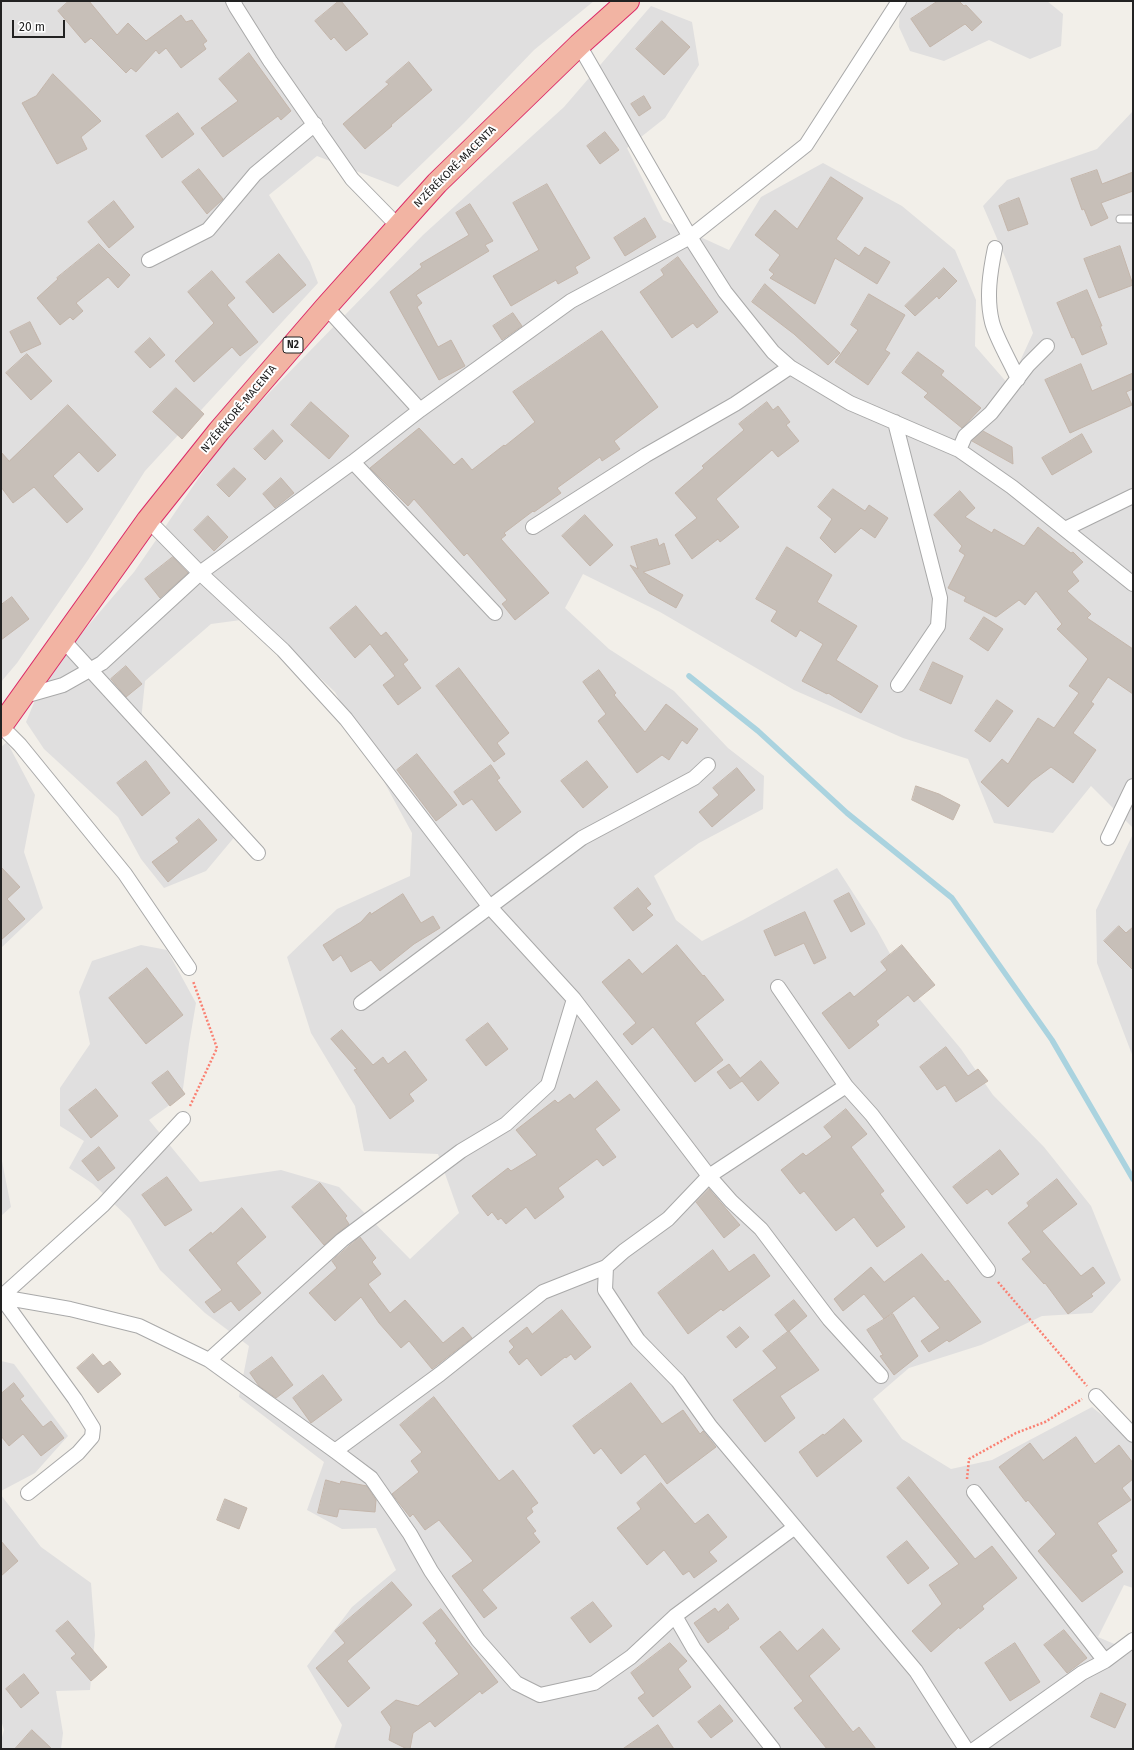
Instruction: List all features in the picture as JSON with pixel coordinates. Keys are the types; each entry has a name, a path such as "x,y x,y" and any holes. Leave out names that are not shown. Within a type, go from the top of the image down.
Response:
{"highway":[{"name":"N'ZÉRÉKORÉ-MACENTA","path":"1,726 148,520 219,431 326,307 442,178 579,45 628,1"}],"street":[{"path":"234,1 236,7 270,61 352,179 398,226"},
{"path":"22,697 62,686 102,663 200,573 353,462 420,410 571,301 690,237 806,145 899,1"},
{"path":"579,45 690,237 725,292 773,352 790,367 850,402 959,450 1012,487 1133,584"},
{"path":"149,260 208,230 255,174 315,124"},
{"path":"995,248 989,274 992,323 1018,379"},
{"path":"326,307 420,410"},
{"path":"959,450 965,436 991,413 1028,365 1047,346"},
{"path":"533,527 646,455 735,404 790,367"},
{"path":"895,422 940,598 938,626 898,684"},
{"path":"353,462 495,613"},
{"path":"1065,529 1133,496"},
{"path":"148,520 200,573 283,650 346,719 489,906 574,999 709,1176 731,1201 761,1229 829,1319 881,1376"},
{"path":"63,640 258,853"},
{"path":"1,726 20,745 125,874 189,968"},
{"path":"361,1002 582,838 694,778 708,765"},
{"path":"1108,838 1133,786"},
{"path":"778,987 846,1086 872,1115 988,1270"},
{"path":"209,1360 342,1240 461,1151 506,1124 548,1085 574,999"},
{"path":"335,1451 440,1374 543,1292 606,1267 668,1219 709,1176 846,1086"},
{"path":"1,1297 103,1205 183,1119"},
{"path":"606,1267 605,1290 638,1340 678,1381 710,1426 916,1671 966,1749"},
{"path":"1,1297 70,1309 139,1326 209,1360 335,1451 371,1478 410,1534 431,1571 478,1640 516,1683 540,1695 594,1683 631,1657 675,1616 795,1528"},
{"path":"1,1297 75,1399 93,1428 92,1437 78,1453 28,1493"},
{"path":"1096,1396 1133,1435"},
{"path":"974,1492 1105,1661"},
{"path":"675,1616 694,1649 773,1749"},
{"path":"976,1749 1082,1673 1105,1661 1133,1640"}],"lane":[{"path":"1120,219 1133,219"}],"path":[{"path":"183,1119 217,1048 189,968"},
{"path":"974,1492 967,1482 969,1459 1016,1433 1045,1422 1082,1399 1096,1396 988,1270"}],"shaded area":[{"path":"1,1 594,1 534,50 464,123 398,187 317,156 269,195 310,262 318,283 145,471 88,560 17,663 1,682"},
{"path":"900,1 1047,1 1063,14 1061,46 1030,59 989,40 944,61 910,51 899,27"},
{"path":"651,6 692,22 699,65 665,118 627,148 663,220 729,250 761,197 823,163 902,206 955,250 976,300 975,346 1009,385 1033,333 1011,271 983,206 1007,180 1097,149 1133,111 1133,828 1091,786 1053,833 994,823 968,759 903,738 794,690 660,612 583,574 565,608 609,649 674,691 728,748 764,776 763,809 699,843 654,876 676,920 702,941 837,868 877,930 906,983 961,1049 993,1095 1044,1147 1091,1206 1121,1280 1092,1313 1042,1316 981,1345 909,1368 873,1399 902,1439 951,1469 992,1460 1092,1407 1133,1440 1133,1588 1124,1585 1098,1637 1133,1652 1133,1749 334,1749 342,1725 307,1666 352,1607 396,1570 376,1528 342,1529 307,1510 324,1462 239,1397 249,1346 205,1313 160,1270 130,1219 93,1184 69,1168 84,1141 60,1126 60,1088 90,1044 79,992 92,961 141,945 167,950 196,1003 182,1096 149,1120 200,1182 281,1170 339,1187 410,1259 459,1213 438,1154 364,1151 355,1106 311,1033 287,957 337,909 410,876 412,833 335,692 256,618 211,624 145,681 140,731 242,828 206,871 164,888 141,859 118,817 44,749 26,722 45,676 134,572 229,434 423,235 564,107"},
{"path":"7,742 35,795 24,852 43,908 1,948 1,747"},
{"path":"1133,834 1133,1057 1097,963 1096,910"},
{"path":"1,1156 11,1207 1,1216"},
{"path":"1,1361 14,1364 68,1436 35,1473 1,1491"},
{"path":"1,1495 41,1547 91,1583 95,1635 90,1690 56,1691 63,1733 61,1749 1,1749 1,1741 4,1730 1,1720"}],"building":[{"path":"69,1 89,1 117,35 128,23 146,41 181,15 186,22 192,20 207,41 203,44 206,49 181,68 166,48 159,54 156,50 136,72 131,68 126,73 91,38 85,43 58,11"},
{"path":"339,1 341,1 368,34 346,51 334,37 331,40 315,21"},
{"path":"938,1 959,1 964,6 966,5 982,22 972,31 965,24 930,47 911,19"},
{"path":"662,21 690,47 664,75 636,49"},
{"path":"249,53 291,111 281,120 278,116 223,157 201,128 238,101 219,79"},
{"path":"409,62 432,90 365,149 343,124 389,84 386,82"},
{"path":"53,74 101,121 81,137 87,149 57,164 22,103 36,96"},
{"path":"644,96 651,108 639,116 631,104"},
{"path":"178,113 194,134 162,158 146,136"},
{"path":"605,132 619,150 600,164 587,146"},
{"path":"199,169 223,199 207,214 182,182"},
{"path":"1097,170 1102,184 1133,172 1133,191 1101,203 1108,218 1091,226 1084,209 1082,210 1071,179"},
{"path":"831,177 863,198 836,239 859,256 865,247 890,262 877,284 835,258 815,304 770,278 774,274 769,270 780,255 755,235 775,210 797,229"},
{"path":"547,184 590,258 575,267 578,273 558,284 556,280 511,306 493,276 539,250 513,203"},
{"path":"1019,198 1028,224 1008,231 999,206"},
{"path":"114,201 134,227 109,248 88,222"},
{"path":"470,204 493,241 485,245 489,251 416,295 422,303 417,307 438,347 451,340 465,366 439,380 390,292 422,267 420,264 469,235 456,213"},
{"path":"645,218 656,237 625,256 614,238"},
{"path":"99,244 130,275 118,288 108,277 76,303 83,311 73,320 70,317 60,325 37,298 58,279 57,278"},
{"path":"1120,246 1133,285 1099,298 1084,259"},
{"path":"279,254 306,285 273,313 246,282"},
{"path":"678,257 718,312 697,328 693,323 672,338 640,292 664,275 661,270"},
{"path":"944,268 957,281 939,299 937,296 915,316 905,306"},
{"path":"212,271 235,298 227,305 258,342 240,356 232,347 194,382 175,361 214,323 188,292"},
{"path":"765,284 840,353 828,365 794,334 752,302"},
{"path":"1087,290 1102,326 1100,326 1107,344 1082,355 1074,337 1072,338 1057,303"},
{"path":"869,294 905,315 885,350 890,353 868,385 835,362 858,330 851,325"},
{"path":"513,313 522,326 502,340 493,326"},
{"path":"30,322 41,344 21,353 10,332"},
{"path":"602,331 658,407 614,441 620,449 602,461 600,457 557,488 561,493 534,512 533,511 504,533 506,535 501,539 549,593 515,620 502,604 507,600 467,553 464,556 414,499 408,506 370,468 419,428 454,465 462,458 472,470 535,422 513,392"},
{"path":"150,338 165,355 150,368 135,352"},
{"path":"918,352 944,371 941,375 981,408 962,428 924,397 928,393 902,373"},
{"path":"27,354 52,381 31,400 6,373"},
{"path":"1081,364 1092,391 1133,373 1133,389 1126,392 1132,405 1070,433 1045,380"},
{"path":"176,388 204,414 182,439 153,412"},
{"path":"311,402 349,436 329,459 291,425"},
{"path":"767,402 773,410 778,406 790,422 786,425 799,441 778,457 772,450 716,499 739,527 720,542 718,539 692,559 675,535 697,518 675,493 704,468 702,466 744,430 739,424"},
{"path":"68,405 116,455 98,472 79,452 53,476 83,509 67,523 34,487 13,503 1,487 1,452 9,461"},
{"path":"273,430 283,441 265,460 254,449"},
{"path":"983,431 1012,447 1013,464 972,441"},
{"path":"1082,434 1092,452 1052,475 1042,458"},
{"path":"234,468 246,479 229,497 217,485"},
{"path":"281,478 294,493 275,508 263,494"},
{"path":"833,489 865,511 869,505 888,518 875,538 861,528 835,553 820,538 832,519 818,507"},
{"path":"960,491 975,508 965,517 992,533 994,529 1024,546 1038,527 1071,553 1073,552 1083,562 1072,572 1079,581 1067,591 1091,614 1087,618 1133,649 1133,694 1108,677 1091,702 1094,704 1073,733 1096,750 1073,783 1051,767 1032,781 1008,807 981,782 1002,759 1008,764 1038,718 1054,728 1079,693 1069,686 1088,659 1057,629 1062,624 1036,591 1025,605 1019,600 996,617 964,601 966,597 948,588 965,555 959,551 962,546 934,515"},
{"path":"585,515 613,545 590,566 562,536"},
{"path":"208,516 228,537 214,551 194,530"},
{"path":"657,539 659,546 664,543 670,564 643,572 683,595 676,608 649,593 630,565 638,569 631,547"},
{"path":"787,547 832,575 817,602 857,626 836,660 878,686 861,713 828,693 827,694 802,681 823,644 800,630 796,637 771,621 777,611 756,599"},
{"path":"173,557 188,573 160,598 145,579"},
{"path":"12,597 29,619 1,640 1,605"},
{"path":"356,606 381,636 386,632 408,660 403,664 421,688 398,705 383,685 395,676 370,644 355,658 330,628"},
{"path":"984,617 1003,629 988,651 970,639"},
{"path":"933,662 963,676 951,704 920,690"},
{"path":"126,666 142,684 126,697 111,679"},
{"path":"459,668 509,733 497,743 505,754 494,762 436,686"},
{"path":"599,670 616,693 614,695 645,732 666,704 698,729 687,744 682,740 669,760 662,755 637,773 598,721 606,714 583,682"},
{"path":"997,700 1013,711 990,742 975,731"},
{"path":"417,754 457,805 436,821 397,770"},
{"path":"146,761 170,793 142,816 117,783"},
{"path":"587,761 608,787 583,808 561,781"},
{"path":"491,765 500,778 497,780 521,812 496,831 472,799 463,805 454,792"},
{"path":"737,768 755,790 712,827 699,812 719,795 713,788"},
{"path":"916,786 939,794 960,805 953,820 912,800"},
{"path":"199,819 217,840 168,882 152,862 179,842 176,838"},
{"path":"1,867 20,887 7,899 25,919 1,940"},
{"path":"638,888 651,904 646,908 653,915 633,931 614,908"},
{"path":"849,893 865,924 851,932 834,901"},
{"path":"403,894 421,923 433,916 440,928 414,944 380,971 371,960 351,972 341,955 333,961 323,945 361,922 370,912 371,914"},
{"path":"805,912 826,958 814,964 804,943 775,956 764,931"},
{"path":"1119,926 1126,933 1133,927 1133,970 1104,941"},
{"path":"677,945 724,1000 695,1023 723,1060 695,1082 653,1027 632,1045 623,1034 636,1023 602,982 629,959 642,974"},
{"path":"902,945 935,985 914,1002 908,995 876,1021 879,1025 849,1049 822,1013 850,992 854,997 887,970 881,962"},
{"path":"147,968 183,1015 146,1044 109,998"},
{"path":"488,1023 508,1049 486,1066 466,1040"},
{"path":"342,1030 373,1065 383,1057 388,1064 405,1051 427,1080 409,1094 414,1101 390,1119 354,1070 357,1069 331,1039"},
{"path":"946,1047 968,1076 978,1069 988,1081 956,1102 945,1085 937,1090 920,1067"},
{"path":"761,1061 779,1083 758,1101 742,1081 730,1089 717,1072 729,1064 740,1078"},
{"path":"168,1071 185,1094 170,1106 152,1083"},
{"path":"597,1081 620,1110 595,1129 616,1157 603,1166 597,1159 558,1188 564,1197 535,1219 526,1207 506,1224 501,1218 498,1220 492,1212 488,1216 472,1196 508,1168 511,1171 537,1155 516,1130 555,1100 558,1103 570,1094 574,1099"},
{"path":"96,1089 118,1116 91,1138 69,1110"},
{"path":"846,1109 867,1134 851,1147 884,1191 880,1194 905,1227 877,1247 854,1217 836,1231 804,1191 800,1194 781,1170 803,1153 806,1156 832,1137 824,1127"},
{"path":"99,1147 115,1168 98,1181 82,1161"},
{"path":"1000,1150 1019,1174 992,1195 987,1189 967,1204 953,1187"},
{"path":"167,1177 192,1210 165,1226 142,1195"},
{"path":"1057,1179 1077,1204 1042,1231 1081,1276 1093,1267 1105,1283 1091,1294 1093,1296 1068,1314 1045,1283 1044,1284 1022,1259 1031,1252 1008,1223 1029,1206 1027,1203"},
{"path":"320,1183 347,1216 345,1218 349,1224 324,1245 292,1207"},
{"path":"709,1189 740,1225 724,1238 696,1202"},
{"path":"242,1208 266,1237 236,1263 261,1293 239,1311 231,1301 214,1313 205,1302 222,1290 189,1250 211,1232 212,1234"},
{"path":"360,1237 376,1258 372,1262 381,1274 368,1284 390,1313 405,1300 443,1343 463,1327 472,1338 432,1369 409,1341 401,1348 379,1323 361,1297 335,1321 309,1293 337,1268 332,1261"},
{"path":"713,1250 729,1272 754,1254 770,1276 723,1311 721,1309 688,1334 658,1293"},
{"path":"922,1254 945,1282 948,1280 981,1322 949,1342 947,1340 929,1352 921,1341 940,1328 914,1296 884,1319 864,1294 843,1311 834,1299 871,1267 884,1282"},
{"path":"794,1300 807,1316 788,1332 775,1315"},
{"path":"562,1310 591,1347 575,1360 571,1354 566,1358 565,1357 541,1376 527,1358 519,1365 509,1352 514,1347 509,1341 527,1327 532,1334"},
{"path":"893,1314 918,1356 894,1375 880,1356 883,1355 867,1330"},
{"path":"740,1327 749,1337 736,1348 727,1337"},
{"path":"789,1331 819,1370 780,1396 795,1418 765,1442 733,1400 777,1368 763,1351"},
{"path":"93,1354 103,1366 110,1361 121,1374 98,1393 77,1368"},
{"path":"272,1357 293,1385 276,1398 259,1386 250,1373"},
{"path":"323,1375 342,1400 311,1423 293,1398"},
{"path":"14,1383 24,1396 20,1399 43,1427 51,1421 64,1438 41,1456 23,1434 9,1446 1,1436 1,1394"},
{"path":"631,1383 662,1424 683,1410 700,1434 703,1431 716,1447 667,1484 645,1454 621,1474 601,1448 594,1454 573,1426"},
{"path":"434,1397 499,1481 513,1470 538,1503 531,1508 533,1512 526,1518 536,1531 533,1533 540,1542 482,1590 497,1608 484,1618 452,1576 473,1561 439,1520 425,1530 413,1514 410,1517 392,1494 419,1472 411,1461 422,1452 400,1425"},
{"path":"844,1419 862,1441 817,1477 799,1452"},
{"path":"1076,1437 1095,1464 1119,1445 1133,1463 1133,1479 1122,1488 1131,1500 1097,1523 1117,1551 1111,1555 1123,1572 1082,1602 1038,1551 1056,1534 1028,1500 1026,1502 999,1467 1030,1443 1043,1460"},
{"path":"909,1477 975,1559 992,1546 1017,1578 982,1606 984,1609 960,1629 959,1627 931,1652 912,1631 942,1604 929,1585 959,1564 897,1488"},
{"path":"326,1480 340,1484 341,1481 367,1486 376,1500 375,1512 339,1509 337,1517 318,1513"},
{"path":"661,1483 695,1524 708,1514 727,1537 709,1552 717,1561 694,1578 689,1571 683,1575 664,1550 647,1565 617,1528 641,1509 637,1503"},
{"path":"225,1499 247,1508 239,1529 217,1520"},
{"path":"1,1541 18,1561 1,1576"},
{"path":"907,1541 929,1568 908,1584 887,1557"},
{"path":"392,1582 412,1605 347,1661 370,1688 348,1707 316,1668 345,1643 335,1631"},
{"path":"593,1602 612,1626 590,1643 571,1618"},
{"path":"728,1604 739,1619 708,1643 694,1623 715,1608 718,1612"},
{"path":"441,1609 498,1682 482,1694 480,1691 435,1727 430,1721 413,1733 410,1749 407,1749 389,1740 391,1727 381,1712 396,1700 418,1706 459,1674 435,1643 437,1641 423,1623"},
{"path":"68,1621 107,1667 91,1681 71,1658 76,1654 56,1631"},
{"path":"823,1629 840,1649 809,1676 853,1732 859,1727 876,1749 827,1749 794,1708 803,1701 760,1647 780,1631 797,1651"},
{"path":"1064,1630 1087,1658 1067,1673 1044,1645"},
{"path":"670,1643 687,1661 678,1669 691,1687 653,1717 638,1698 645,1693 631,1673"},
{"path":"1015,1643 1040,1682 1010,1701 985,1663"},
{"path":"24,1674 39,1693 21,1708 6,1689"},
{"path":"1101,1693 1126,1704 1115,1728 1091,1717"},
{"path":"720,1705 733,1721 711,1738 698,1722"},
{"path":"658,1725 674,1749 623,1749"},
{"path":"32,1730 52,1749 15,1749"}],"waterway":[{"path":"689,676 758,731 847,813 952,898 1052,1040 1133,1179"}]}
